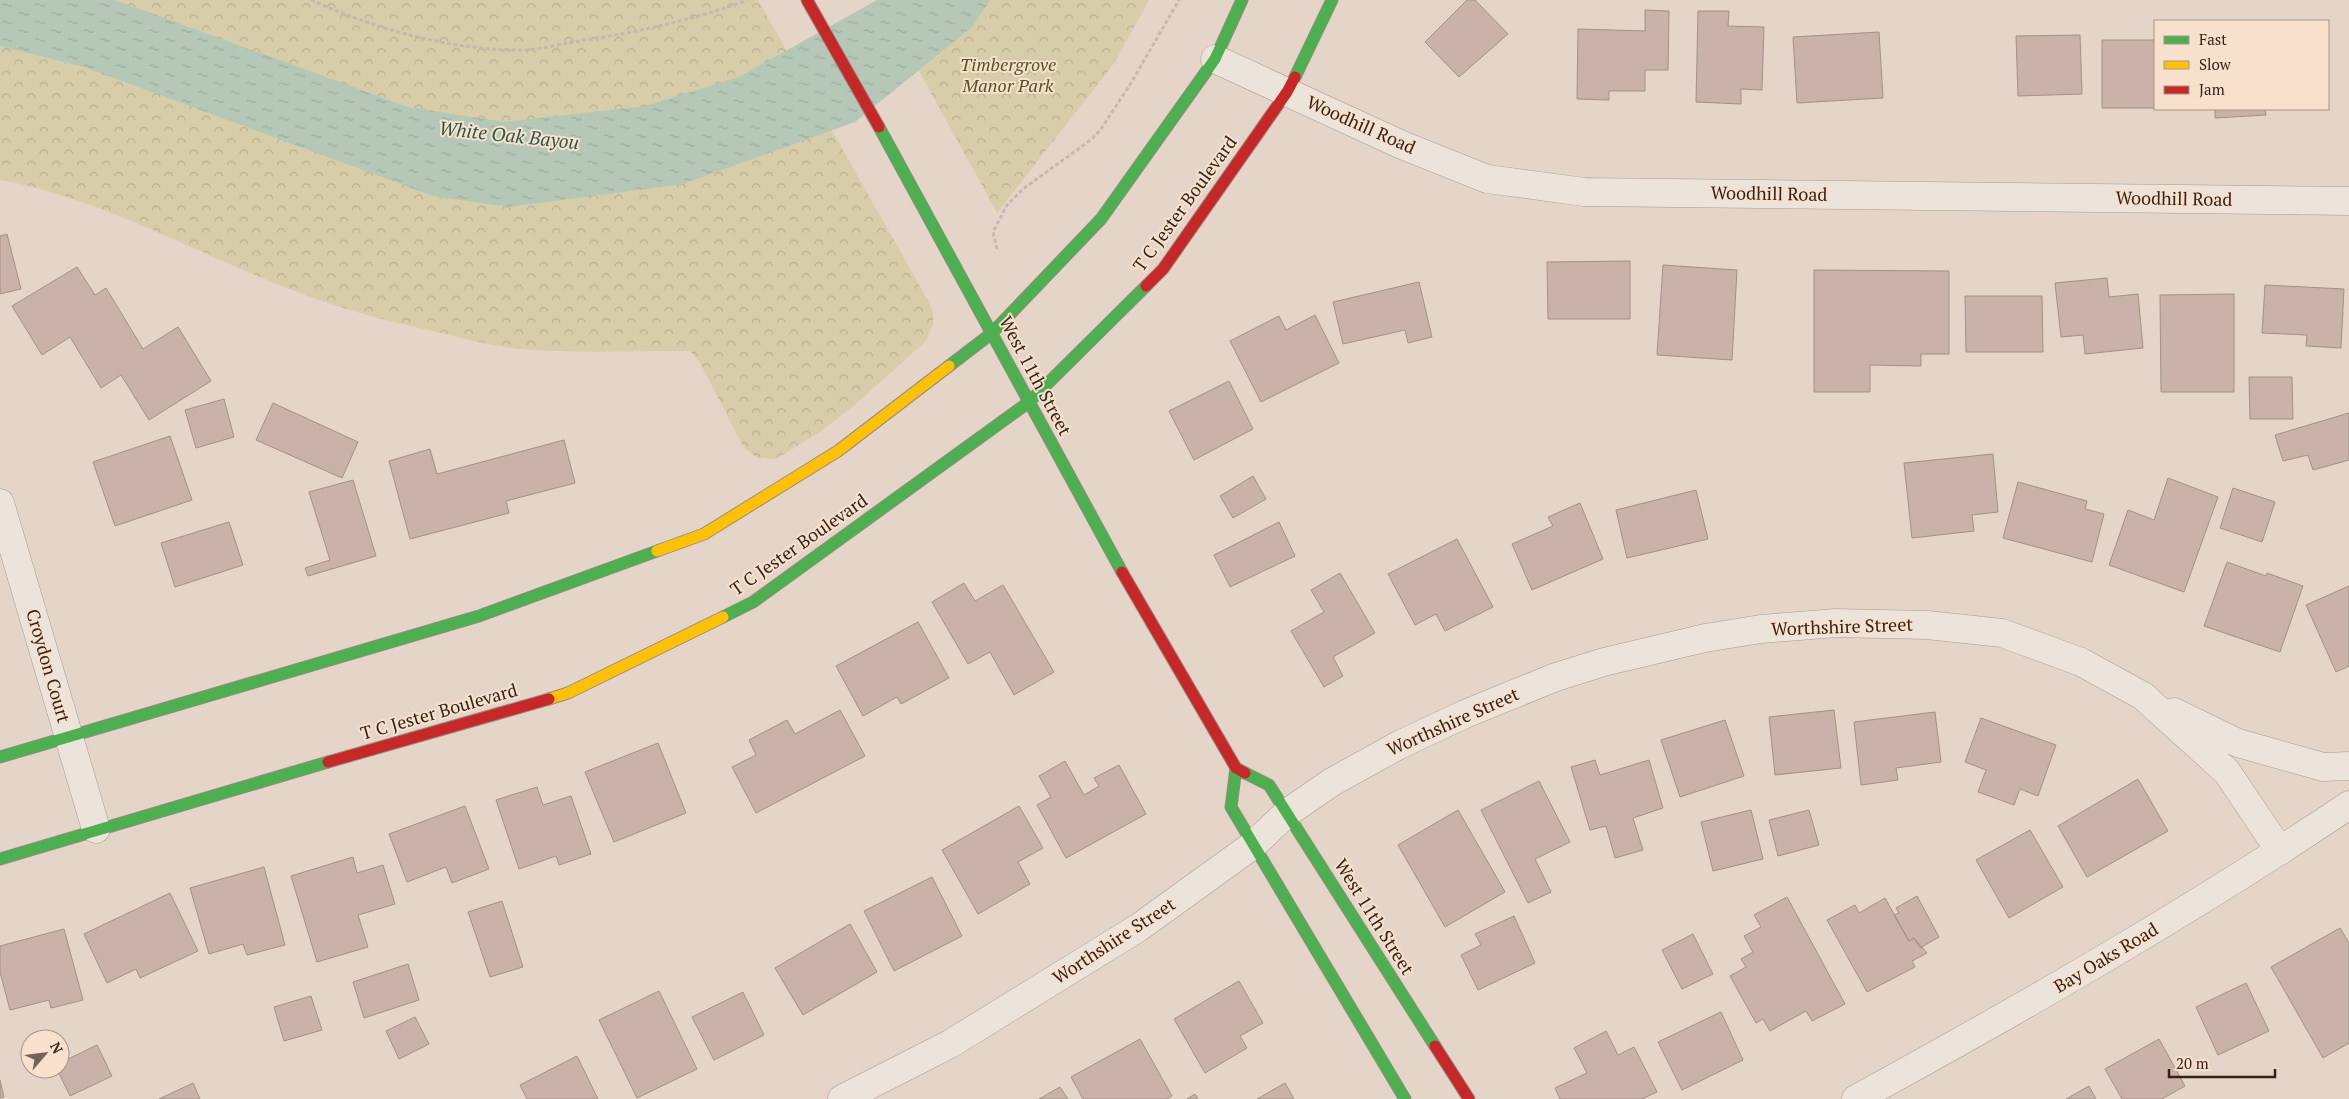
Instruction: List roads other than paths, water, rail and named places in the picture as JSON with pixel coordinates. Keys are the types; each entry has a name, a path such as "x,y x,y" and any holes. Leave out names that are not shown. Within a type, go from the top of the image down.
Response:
{"main road":[{"name":"West 11th Street","path":"807,0 918,194 1094,523 1236,768 1270,785 1469,1099"},
{"path":"0,757 479,616 704,534 838,451 992,332 1101,219 1215,59 1242,0"},
{"name":"T C Jester Boulevard","path":"0,859 96,829 568,693 753,602 1029,402 1163,269 1287,92 1332,0"},
{"path":"1236,768 1231,808 1405,1099"}],"street":[{"name":"Woodhill Road","path":"1215,59 1402,145 1487,178 1584,192 2349,201"},
{"name":"Croydon Court","path":"0,503 96,829"},
{"name":"Worthshire Street","path":"842,1099 950,1044 1138,928 1253,845 1287,813 1332,782 1398,745 1465,714 1556,677 1653,649 1761,629 1836,623 1927,624 2002,633 2081,662 2238,744 2323,766 2349,766"},
{"name":"Worthshire Street","path":"2143,696 2227,772 2280,852"},
{"name":"Bay Oaks Road","path":"1856,1099 2116,953 2280,852 2349,805"}],"water":[{"name":"White Oak Bayou","path":"0,0 115,0 408,107 504,122 645,106 739,77 877,0 990,0 972,27 855,122 683,184 509,207 433,196 84,67 0,46"}],"park label":[{"name":"Timbergrove Manor Park","path":"1008,75"}]}
